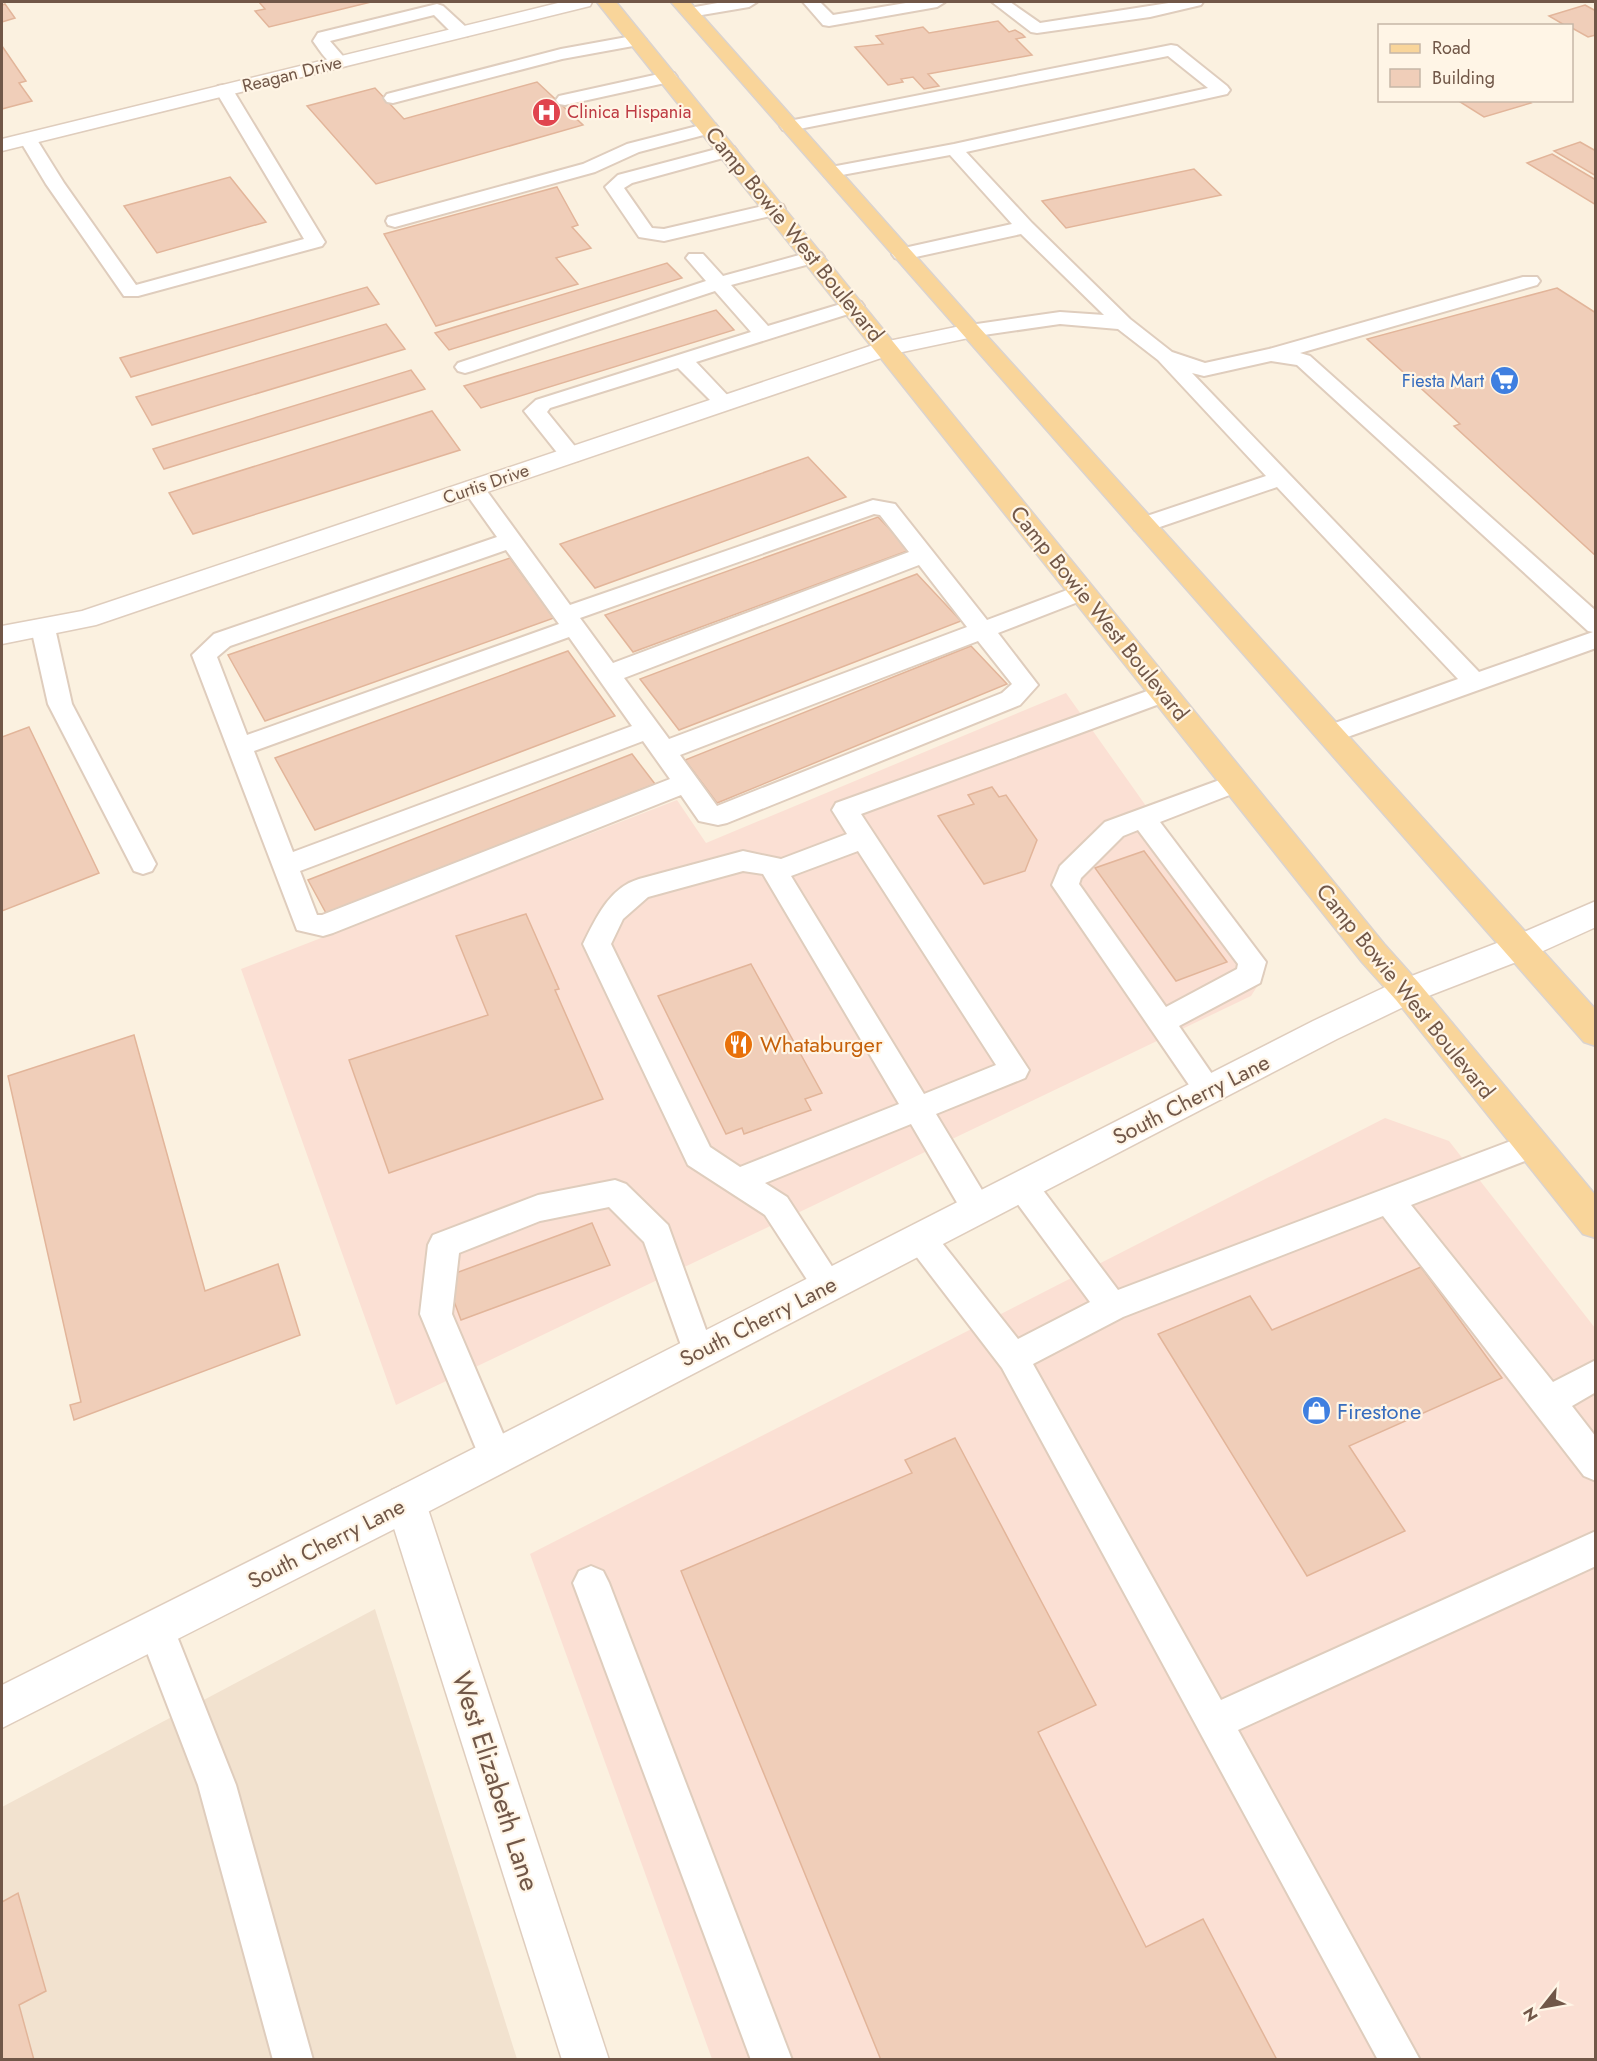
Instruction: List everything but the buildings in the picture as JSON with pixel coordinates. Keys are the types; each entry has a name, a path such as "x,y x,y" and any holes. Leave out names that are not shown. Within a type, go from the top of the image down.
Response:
{"main road":[{"name":"Camp Bowie West Boulevard","path":"606,2 814,256 1373,953 1407,991 1596,1223"},
{"path":"685,7 970,331 1596,1033"}],"street":[{"name":"Reagan Drive","path":"2,146 583,2"},
{"name":"Curtis Drive","path":"2,635 86,619 887,348 970,331"},
{"name":"South Cherry Lane","path":"2,1707 405,1503 1208,1090 1407,991 1521,947 1596,913"},
{"name":"West Elizabeth Lane","path":"405,1503 586,2060"}],"lane":[{"path":"339,62 321,41 324,37 459,2"},
{"path":"685,7 749,2"},
{"path":"811,2 829,21 928,2"},
{"path":"1000,2 1038,28 1117,17 1195,2"},
{"path":"1089,2 1135,28"},
{"path":"437,9 461,32"},
{"path":"831,172 954,149 1221,90 1153,39"},
{"path":"393,98 561,54 638,40"},
{"path":"789,126 1172,51"},
{"path":"565,100 668,77"},
{"path":"28,139 55,184 131,292 315,242 224,90"},
{"path":"395,221 589,168 633,148 709,128"},
{"path":"954,149 1025,227 1123,323 1165,356 1475,682"},
{"path":"728,151 624,179 614,188 646,233 664,235 776,209"},
{"path":"902,254 1025,227"},
{"path":"465,367 718,283 814,256"},
{"path":"696,258 764,334"},
{"path":"1165,356 1204,370 1270,355 1530,281"},
{"path":"571,455 535,411 543,404 854,306"},
{"path":"970,331 1060,318 1123,323"},
{"path":"1270,355 1303,360 1596,625"},
{"path":"682,360 724,403"},
{"path":"1143,525 1281,478"},
{"path":"239,747 570,621 873,507 887,509 1026,685 1011,699 718,816 708,814 609,674 570,621 473,488"},
{"path":"511,540 222,640 204,655 307,923 323,926 686,783"},
{"path":"609,674 924,555"},
{"path":"664,752 1083,592"},
{"path":"43,628 60,704 143,864"},
{"path":"1330,734 1596,639"},
{"path":"737,1181 1015,1070 844,810 1164,693"},
{"path":"285,866 648,729"},
{"path":"1208,1090 1065,885 1069,873 1114,829 1236,783"},
{"path":"1143,818 1252,962 1250,975 1160,1023"},
{"path":"774,871 863,839"},
{"path":"828,1285 776,1206 699,1156 597,944 613,912 639,889 743,861 771,865 977,1209"},
{"path":"1013,1358 1112,1308 1532,1145"},
{"path":"1022,1186 1112,1308"},
{"path":"495,1456 436,1314 444,1245 538,1208 615,1193 657,1234 698,1352"},
{"path":"1390,1201 1596,1466"},
{"path":"920,1238 1013,1358 1400,2060"},
{"path":"1548,1402 1596,1376"},
{"path":"1213,1722 1596,1548"},
{"path":"591,1583 772,2060"},
{"path":"156,1629 217,1785 293,2060"}],"shaded area":[{"path":"1066,693 1265,974 1251,996 396,1405 241,969 677,800 706,843"},
{"path":"1385,1118 1449,1141 1595,1328 1595,2059 712,2059 530,1554"},
{"path":"375,1609 517,2059 2,2060 2,1807"}],"place":[{"name":"Clinica Hispania","path":"546,112"},
{"name":"Fiesta Mart","path":"1505,381"},
{"name":"Whataburger","path":"739,1044"},
{"name":"Firestone","path":"1316,1411"}]}
